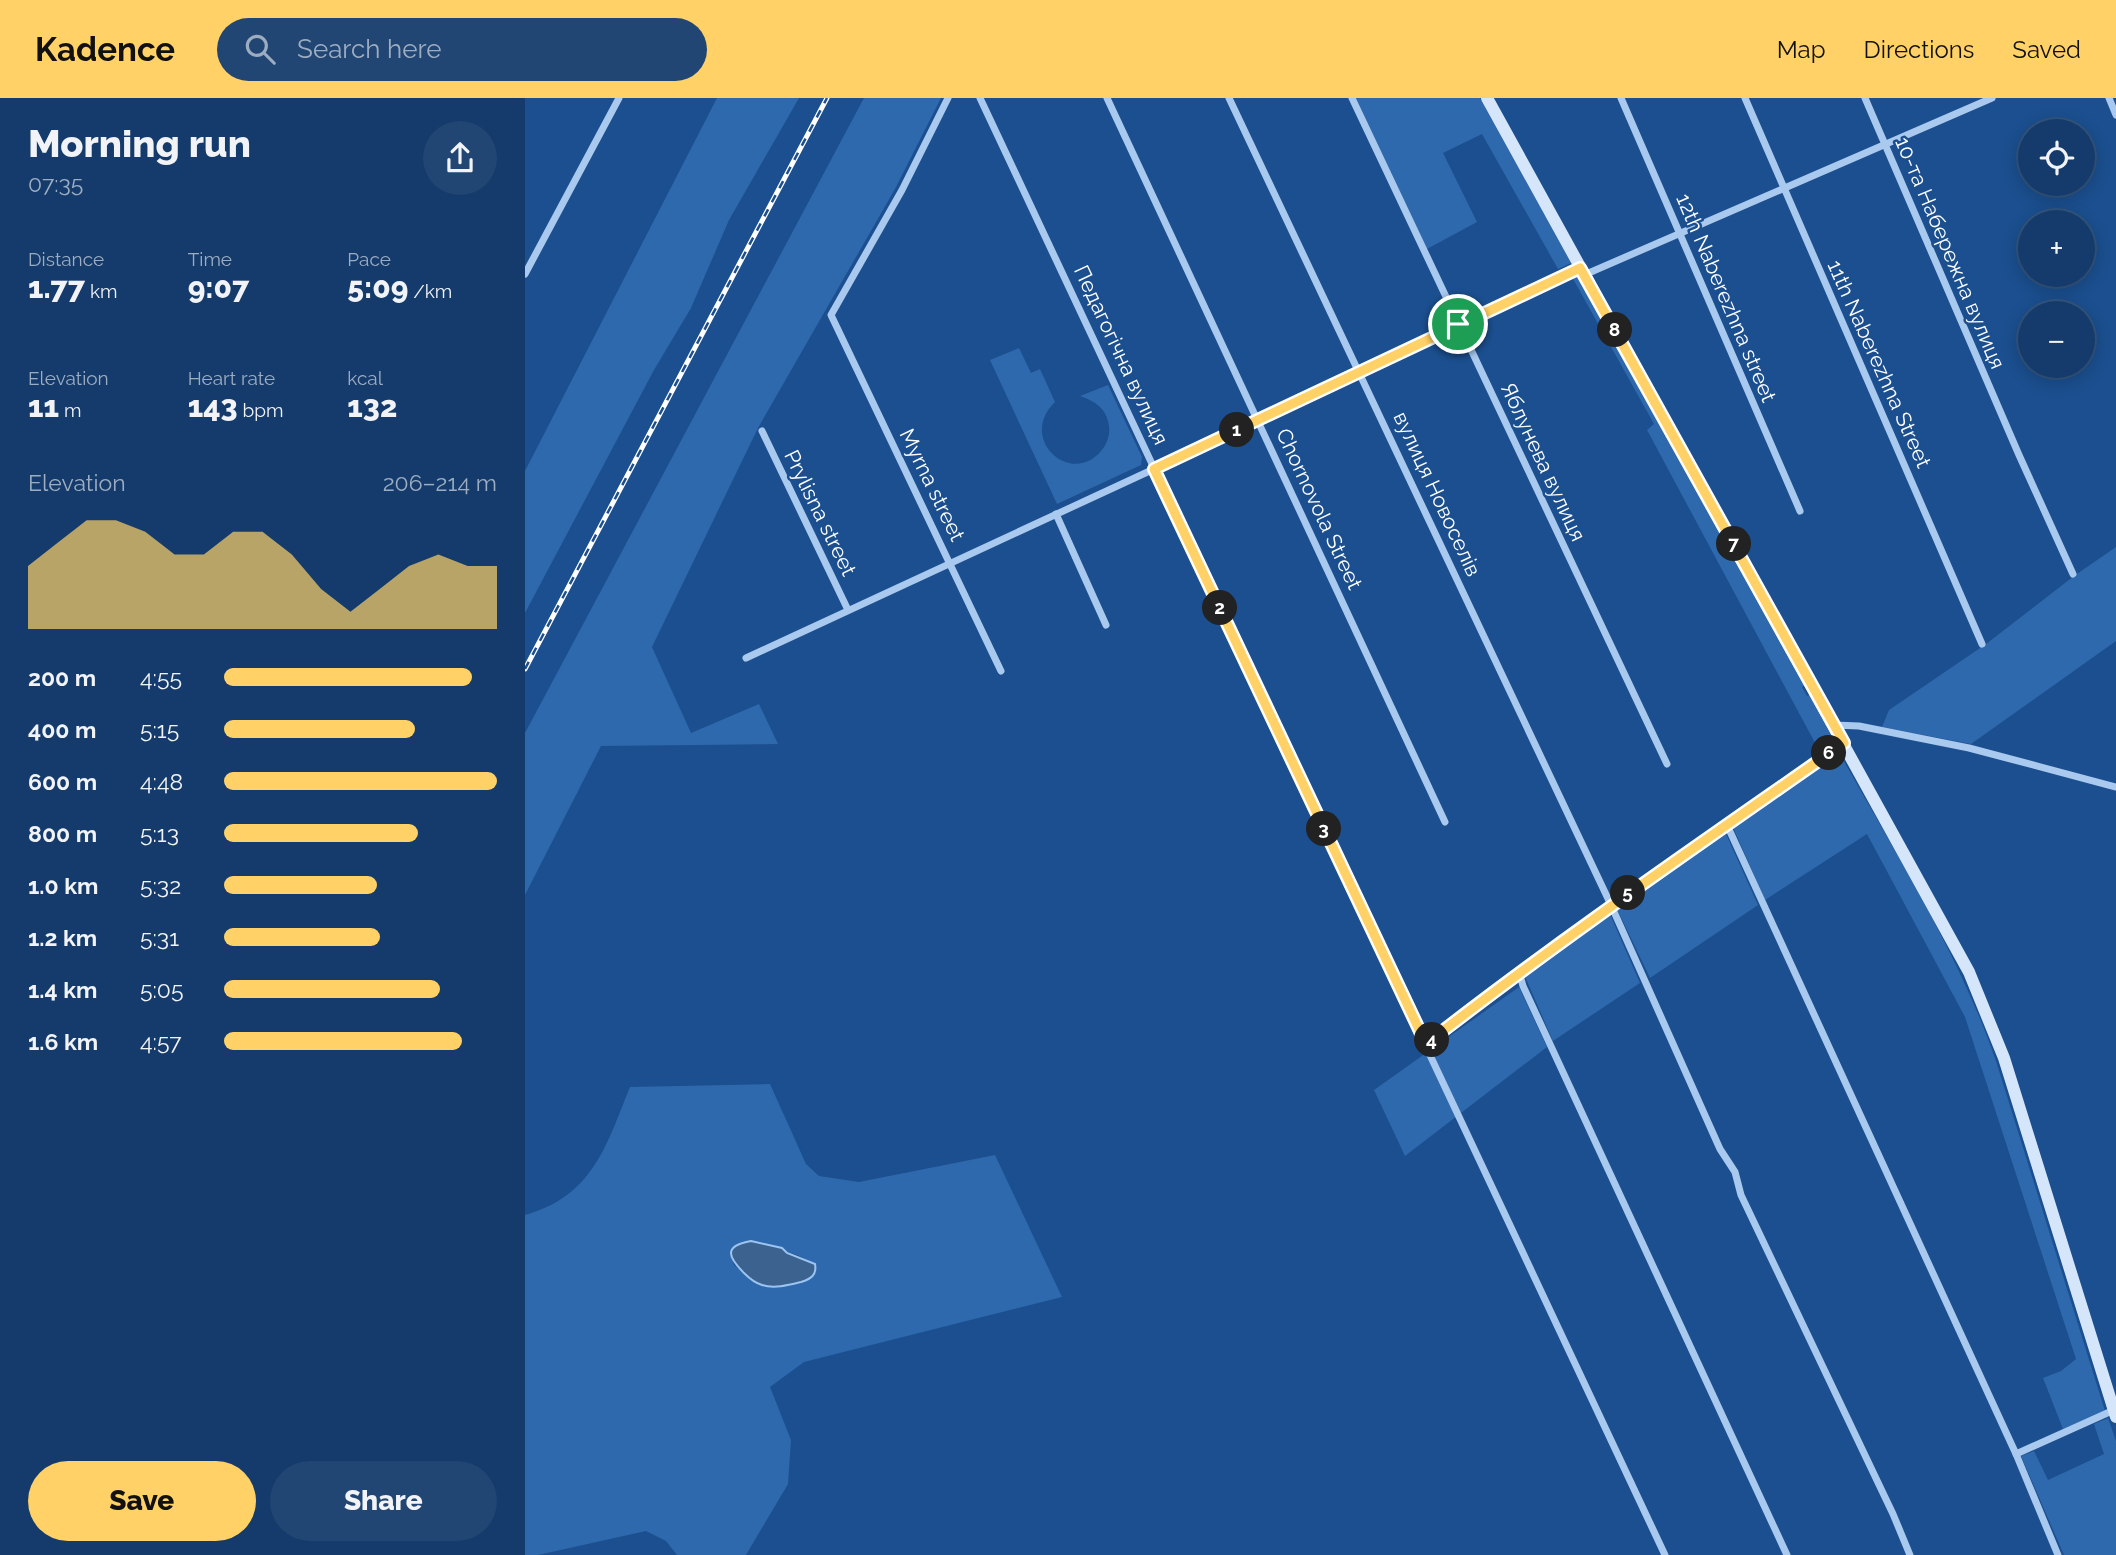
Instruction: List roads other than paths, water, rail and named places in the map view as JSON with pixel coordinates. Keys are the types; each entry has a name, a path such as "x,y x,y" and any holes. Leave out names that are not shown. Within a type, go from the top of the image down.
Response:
{"street":[{"path":"525,274 619,98"},
{"name":"Myrna street","path":"948,98 902,190 831,315 1001,671"},
{"name":"Педагогічна вулиця","path":"980,98 1665,1555"},
{"name":"Chornovola Street","path":"1107,98 1445,821"},
{"name":"вулиця Новоселів","path":"1229,98 1611,905 1720,1149 1735,1171 1741,1195 1910,1555"},
{"name":"Яблунева вулиця","path":"1352,98 1667,764"},
{"path":"1487,98 1844,743 1969,972 1986,1010 2004,1058 2115,1413 2016,1454"},
{"name":"12th Naberezhna street","path":"1621,98 1800,511"},
{"name":"11th Naberezhna Street","path":"1745,98 1982,644"},
{"name":"10-та Набережна вулиця","path":"1865,98 2073,574"},
{"path":"746,658 1154,469 1458,324 1784,189 1990,98"},
{"path":"2109,98 2116,115"},
{"name":"Prylisna street","path":"762,431 848,610"},
{"path":"1056,514 1106,625"},
{"path":"1834,725 1860,726 1969,748 2116,787"},
{"path":"1426,1044 1611,905 1844,743"},
{"path":"1727,825 2016,1454 2058,1555"},
{"path":"1519,972 1529,999 1787,1555"}],"railway":[{"path":"525,669 827,98"}]}
